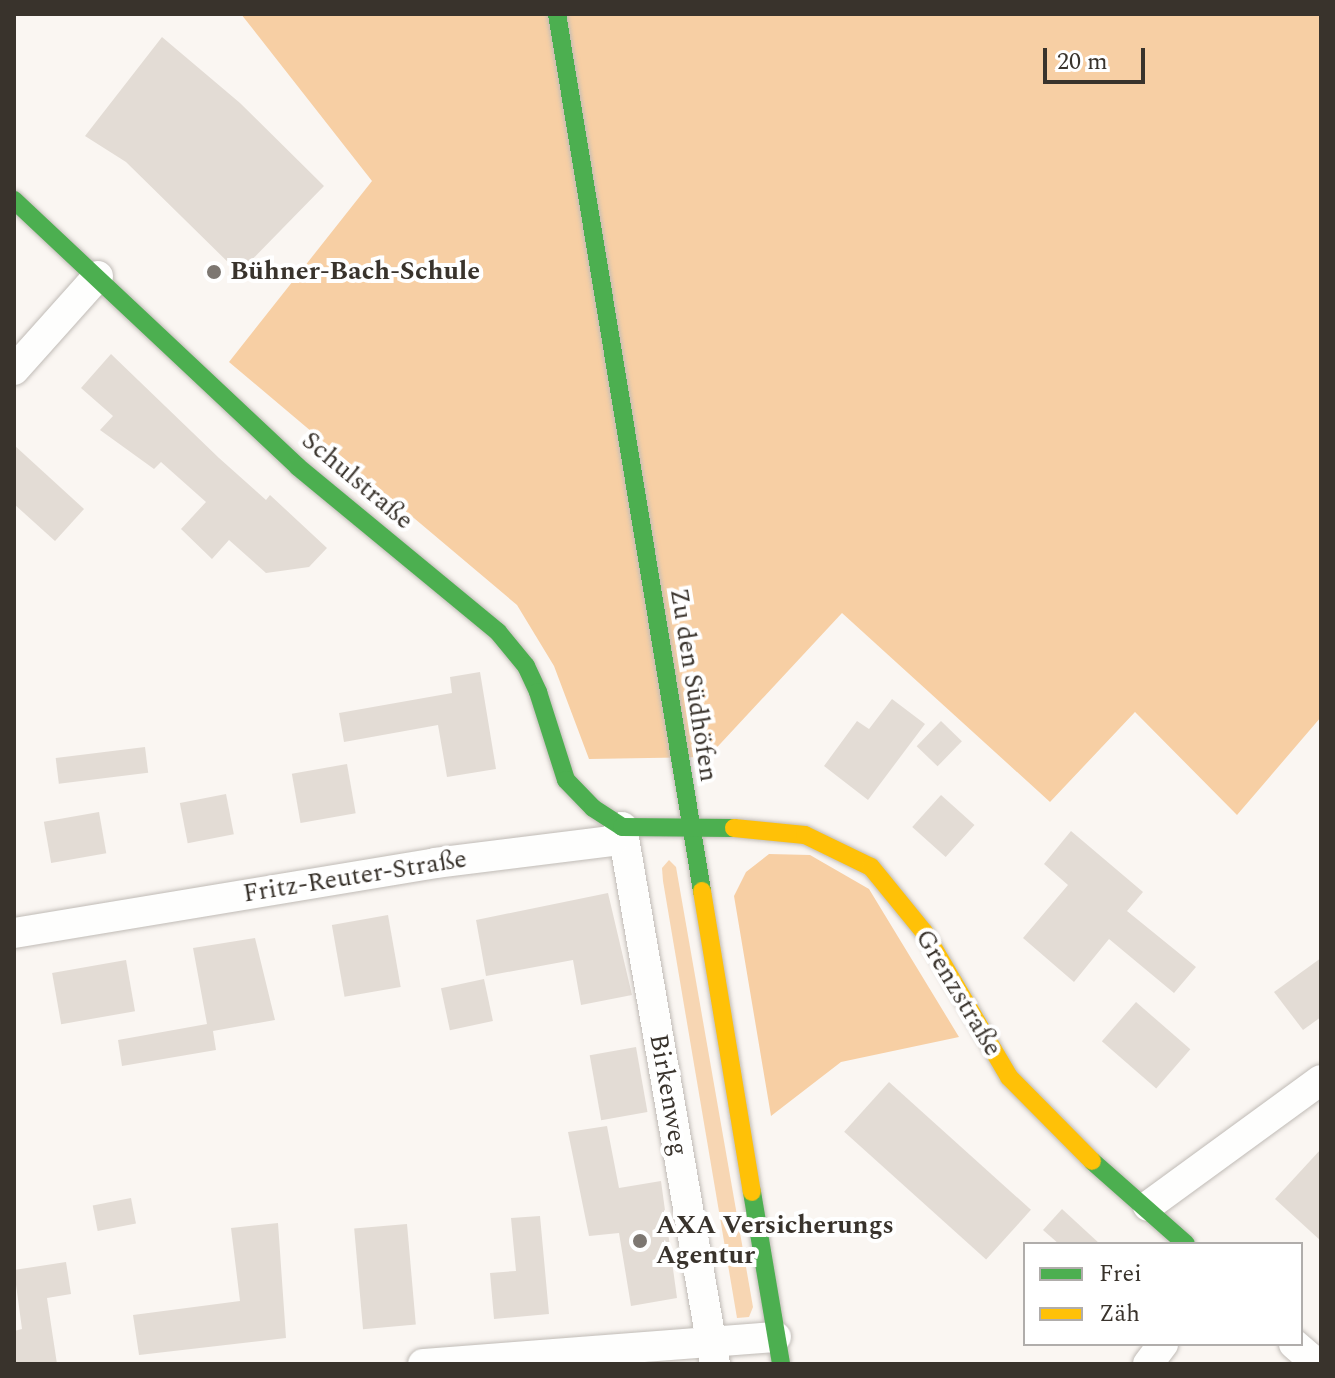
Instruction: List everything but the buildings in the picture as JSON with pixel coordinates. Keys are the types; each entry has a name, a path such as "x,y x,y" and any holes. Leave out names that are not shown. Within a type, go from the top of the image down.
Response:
{"street":[{"name":"Zu den Südhöfen","path":"557,14 779,1350"},
{"name":"Schulstraße","path":"14,200 298,467 498,632 526,666 538,692 566,780 593,808 622,827"},
{"path":"14,370 98,276"},
{"name":"Fritz-Reuter-Straße","path":"14,933 435,863 612,841 622,827 690,824"},
{"name":"Grenzstraße","path":"690,824 805,835 871,867 924,932 1009,1077 1069,1143 1148,1206 1184,1242"},
{"name":"Birkenweg","path":"622,827 713,1354"},
{"path":"1148,1206 1321,1080"},
{"path":"1148,1364 1162,1346"},
{"path":"1296,1346 1317,1364"},
{"path":"423,1364 779,1350"}],"shaded area":[{"path":"241,14 1321,14 1321,717 1237,815 1135,712 1050,802 842,613 708,757 589,759 554,666 517,605 229,362 372,181"},
{"path":"769,854 810,855 869,889 959,1037 841,1062 771,1116 734,896 746,872"},
{"path":"669,860 676,867 753,1307 749,1317 737,1318 663,881 662,868"}],"traffic: fast":[{"path":"557,14 702,891"},
{"path":"14,200 298,467 498,632 526,666 538,692 566,780 593,808 622,827 734,828"},
{"path":"1092,1161 1184,1242"},
{"path":"752,1192 781,1364"}],"traffic: slow":[{"path":"734,828 805,835 871,867 924,932 1009,1077 1092,1161"},
{"path":"702,891 752,1192"}],"place":[{"name":"Bühner-Bach-Schule","path":"214,272"},
{"name":"AXA Versicherungs Agentur","path":"640,1241"}]}
